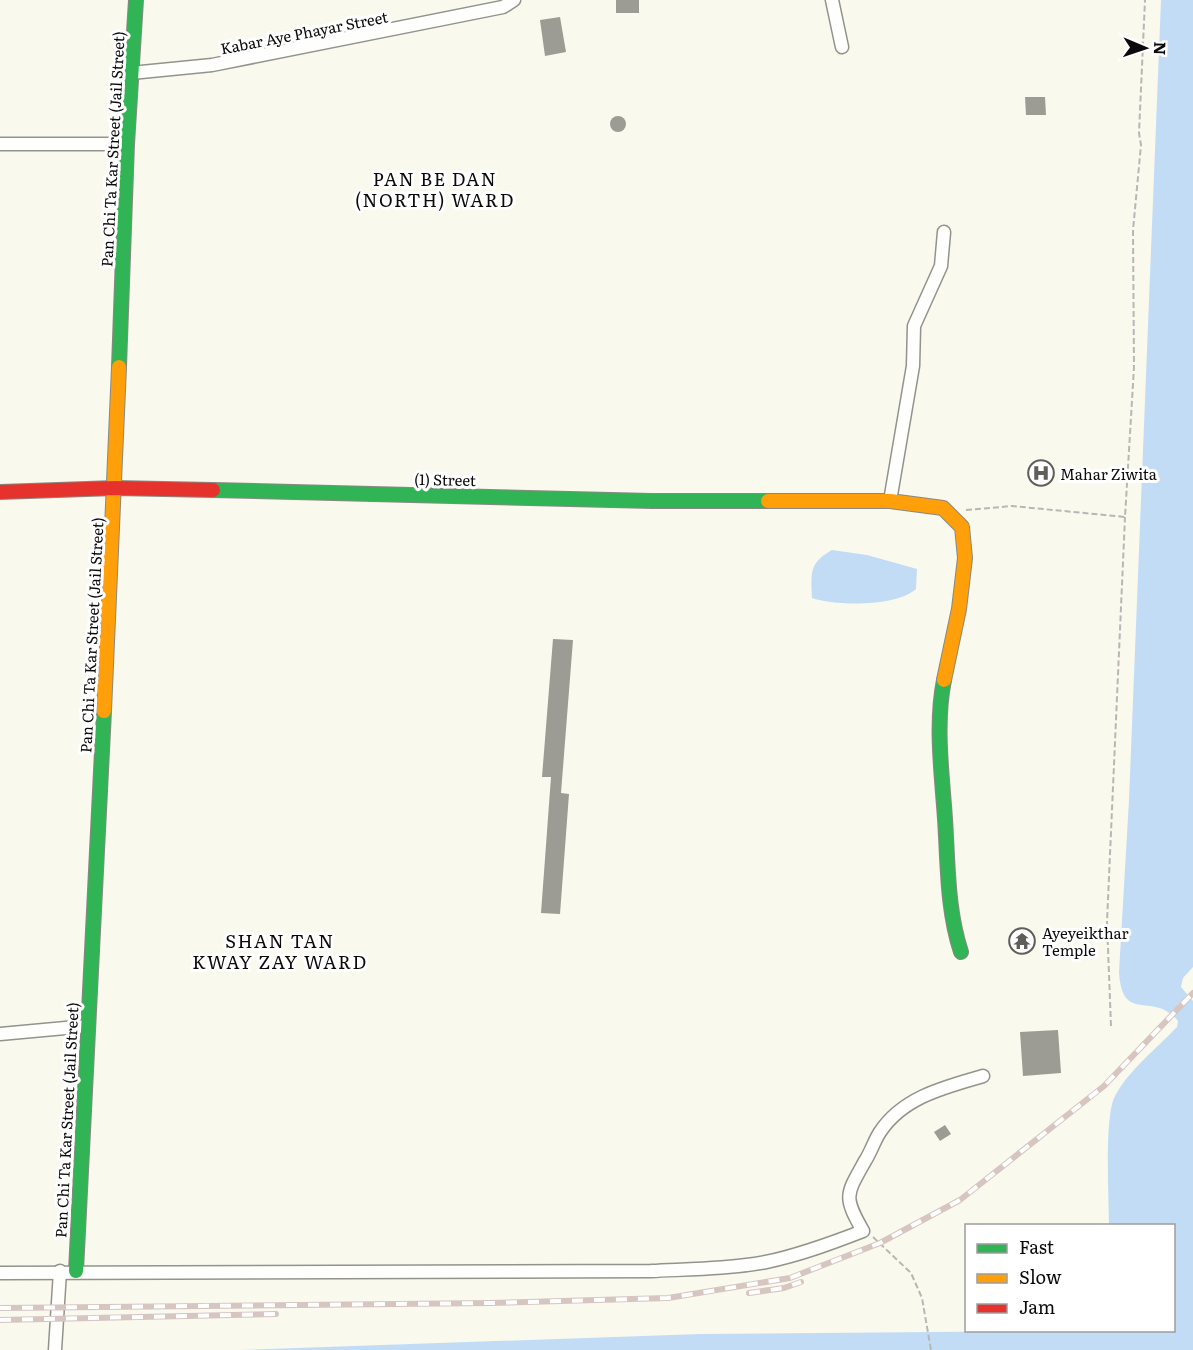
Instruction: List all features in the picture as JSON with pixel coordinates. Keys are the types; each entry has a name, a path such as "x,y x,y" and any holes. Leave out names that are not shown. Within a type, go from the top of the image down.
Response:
{"street":[{"name":"Pan Chi Ta Kar Street (Jail Street)","path":"76,1271 115,488 127,144 136,0"},
{"name":"Kabar Aye Phayar Street","path":"131,73 212,66 503,7 514,0"},
{"path":"832,0 842,48"},
{"path":"0,144 127,144"},
{"path":"890,501 913,366 914,326 941,266 944,232"},
{"name":"(1) Street","path":"0,492 115,488 652,501 890,501 943,508 947,512"},
{"path":"947,512 962,527 964,558 959,609 942,696 940,755 952,925 961,952"},
{"path":"0,1034 87,1026"},
{"path":"0,1273 60,1271 651,1271 724,1268 789,1256 863,1232 853,1213 849,1186 881,1131 909,1104 932,1091 983,1077"},
{"path":"55,1350 60,1271"}],"path":[{"path":"1111,1026 1107,922 1134,367 1133,230 1141,145 1139,133 1145,0"},
{"path":"947,512 1012,506 1125,517"},
{"path":"863,1232 869,1233 910,1273 922,1299 931,1350"}],"water":[{"path":"1161,0 1193,0 1193,967 1183,978 1181,987 1193,1001 1193,1350 240,1350 700,1334 1175,1332 1175,1224 1109,1224 1108,1139 1109,1121 1115,1096 1135,1069 1177,1027 1178,1021 1159,1008 1132,1003 1126,998 1121,988 1119,972 1129,800"},
{"path":"832,550 867,555 917,569 916,589 907,595 880,602 850,603 812,598 811,582 815,564"}],"building":[{"path":"616,0 639,0 639,13 616,13"},
{"path":"560,17 566,52 545,56 540,20"},
{"path":"1025,97 1045,97 1046,115 1026,115"},
{"path":"618,116 624,118 626,124 624,130 618,132 612,130 610,124 612,118"},
{"path":"553,639 573,640 561,793 569,794 560,914 541,913 551,777 542,777"},
{"name":"Ayeyeikthar Temple","path":"1019,933 1025,933 1029,940 1025,947 1019,947 1015,943 1015,937"},
{"path":"1058,1030 1061,1073 1023,1076 1020,1032"},
{"path":"945,1125 951,1134 940,1141 934,1132"}],"railway":[{"path":"0,1308 491,1303 668,1298 790,1278 880,1243 960,1200 1104,1086 1193,993"},
{"path":"749,1293 784,1288 801,1282"},
{"path":"0,1320 276,1314"}],"traffic: fast":[{"path":"119,367 127,144 136,0"},
{"path":"213,490 652,501 768,501"},
{"path":"944,680 940,714 941,767 951,903 961,952"},
{"path":"76,1271 104,711"}],"traffic: slow":[{"path":"104,711 119,367"},
{"path":"768,501 890,501 943,508 962,527 965,558 959,609 944,680"}],"traffic: jam":[{"path":"0,492 115,488 213,490"}],"place":[{"name":"Mahar Ziwita","path":"1041,473"},
{"name":"Ayeyeikthar Temple","path":"1022,941"}],"district":[{"name":"PAN BE DAN (NORTH) WARD","path":"435,188"},
{"name":"SHAN TAN KWAY ZAY WARD","path":"280,950"}]}
